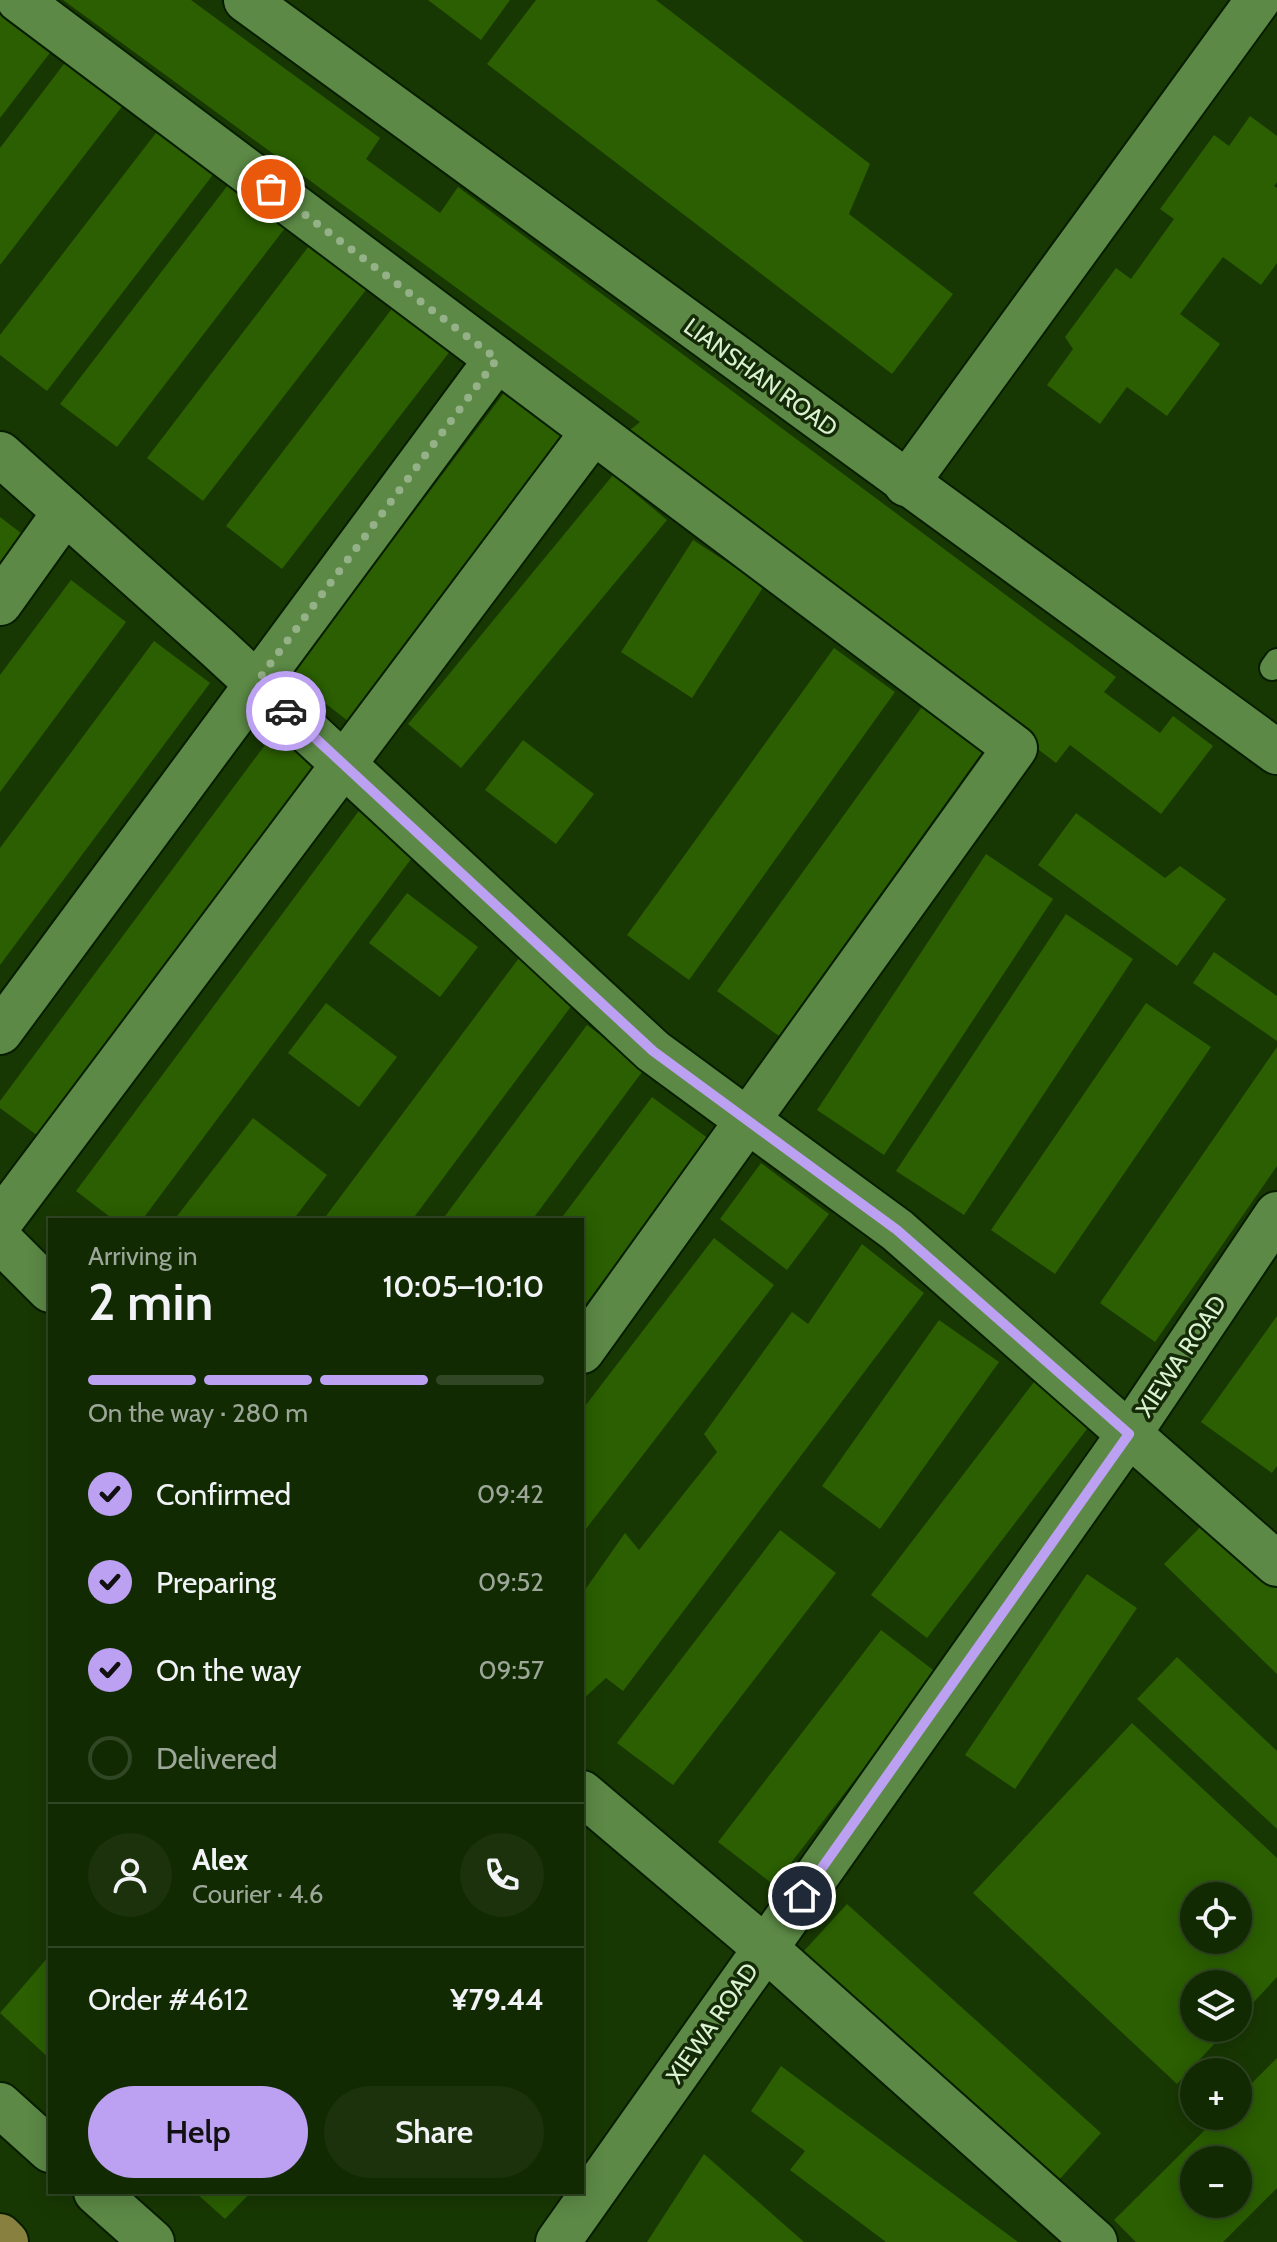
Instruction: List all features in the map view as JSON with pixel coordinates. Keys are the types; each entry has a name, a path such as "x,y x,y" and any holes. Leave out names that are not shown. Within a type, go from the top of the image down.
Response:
{"main road":[{"path":"0,2236 6,2242"}],"street":[{"path":"19,0 1015,748 584,1348"},
{"name":"LIANSHAN ROAD","path":"246,0 1277,752"},
{"path":"906,484 1258,0"},
{"path":"0,1032 497,359"},
{"path":"0,1222 593,432"},
{"path":"0,454 256,683 653,1051 897,1230 1277,1564"},
{"path":"0,603 65,512"},
{"name":"XIEWA ROAD","path":"558,2242 1129,1434 1277,1214"},
{"path":"0,1240 48,1288"},
{"path":"584,1795 765,1948 1095,2242"},
{"path":"0,2105 48,2148"},
{"path":"98,2194 152,2242"}],"building":[{"path":"63,0 191,0 380,138 366,159 440,213 458,187 1116,677 1104,692 1160,733 1173,716 1213,746 1161,814 1070,745 1056,763 626,433 640,422"},
{"path":"428,0 510,0 481,40"},
{"path":"536,0 656,0 870,164 849,214 953,294 892,374 487,64"},
{"path":"0,1 59,41 0,118"},
{"path":"70,56 127,100 0,265 0,148"},
{"path":"1250,116 1277,136 1277,182 1274,186 1277,188 1277,263 1261,285 1223,257 1180,314 1220,344 1167,416 1127,387 1100,424 1047,385 1073,349 1065,337 1116,268 1131,279 1174,219 1160,209 1214,135 1229,146"},
{"path":"159,129 215,172 47,391 0,355 0,335"},
{"path":"228,185 285,228 117,447 60,404"},
{"path":"315,238 372,282 203,501 147,458"},
{"path":"394,306 451,350 282,569 226,526"},
{"path":"507,389 565,434 348,721 290,676"},
{"path":"613,475 667,520 461,768 408,724"},
{"path":"0,517 21,533 0,562"},
{"path":"693,540 764,586 692,698 621,652"},
{"path":"71,580 126,622 0,792 0,675"},
{"path":"154,641 210,683 0,965 0,848"},
{"path":"834,648 895,692 689,980 627,935"},
{"path":"924,704 985,748 779,1036 717,991"},
{"path":"282,722 338,764 53,1147 0,1108 0,1101"},
{"path":"523,740 594,794 556,844 485,790"},
{"path":"361,808 417,851 143,1218 111,1218 76,1191"},
{"path":"1076,813 1165,878 1180,866 1226,899 1177,966 1038,865"},
{"path":"986,854 1053,899 884,1155 817,1110"},
{"path":"407,893 478,947 440,997 369,943"},
{"path":"1066,914 1133,959 964,1215 896,1171"},
{"path":"1214,952 1277,996 1277,1041 1193,983"},
{"path":"522,954 578,997 413,1218 324,1218"},
{"path":"326,1003 397,1057 359,1107 288,1053"},
{"path":"1146,1003 1211,1047 1055,1274 991,1230"},
{"path":"587,1025 645,1068 533,1218 443,1218"},
{"path":"1277,1047 1277,1166 1155,1342 1100,1303"},
{"path":"652,1097 709,1139 584,1306 584,1218 561,1218"},
{"path":"253,1118 327,1175 295,1218 176,1218"},
{"path":"761,1163 829,1214 787,1270 720,1219"},
{"path":"714,1238 774,1285 584,1531 584,1407"},
{"path":"862,1244 924,1293 623,1691 606,1678 584,1698 584,1591 625,1533 639,1550 717,1452 704,1434 792,1312 808,1324"},
{"path":"1277,1316 1277,1466 1272,1473 1201,1422"},
{"path":"939,1320 999,1362 880,1529 822,1486"},
{"path":"1034,1382 1090,1425 927,1638 871,1595"},
{"path":"1208,1519 1277,1586 1277,1674 1164,1564"},
{"path":"780,1530 836,1573 673,1785 617,1743"},
{"path":"1087,1574 1137,1608 1015,1789 965,1755"},
{"path":"881,1630 937,1673 774,1885 718,1842"},
{"path":"1177,1657 1277,1751 1277,1829 1137,1699"},
{"path":"1132,1723 1277,1858 1277,1977 1252,2004 1252,1970 1180,1970 1180,2042 1216,2042 1201,2058 1180,2058 1180,2081 1177,2084 973,1893"},
{"path":"847,1904 1101,2133 1058,2181 803,1952"},
{"path":"48,1957 48,2057 0,2013"},
{"path":"1277,2058 1277,2188 1252,2213 1252,2146 1189,2146 1205,2130 1252,2130 1252,2083"},
{"path":"781,2066 1018,2242 886,2242 790,2170 805,2151 751,2111"},
{"path":"704,2154 804,2242 647,2242"},
{"path":"1180,2155 1180,2218 1247,2218 1223,2242 1136,2242 1114,2220"},
{"path":"197,2194 249,2194 225,2219"}],"way so far":[{"path":"271,189 497,359 256,683 286,711"}],"route":[{"path":"286,711 653,1051 897,1230 1129,1434 802,1896"}]}
